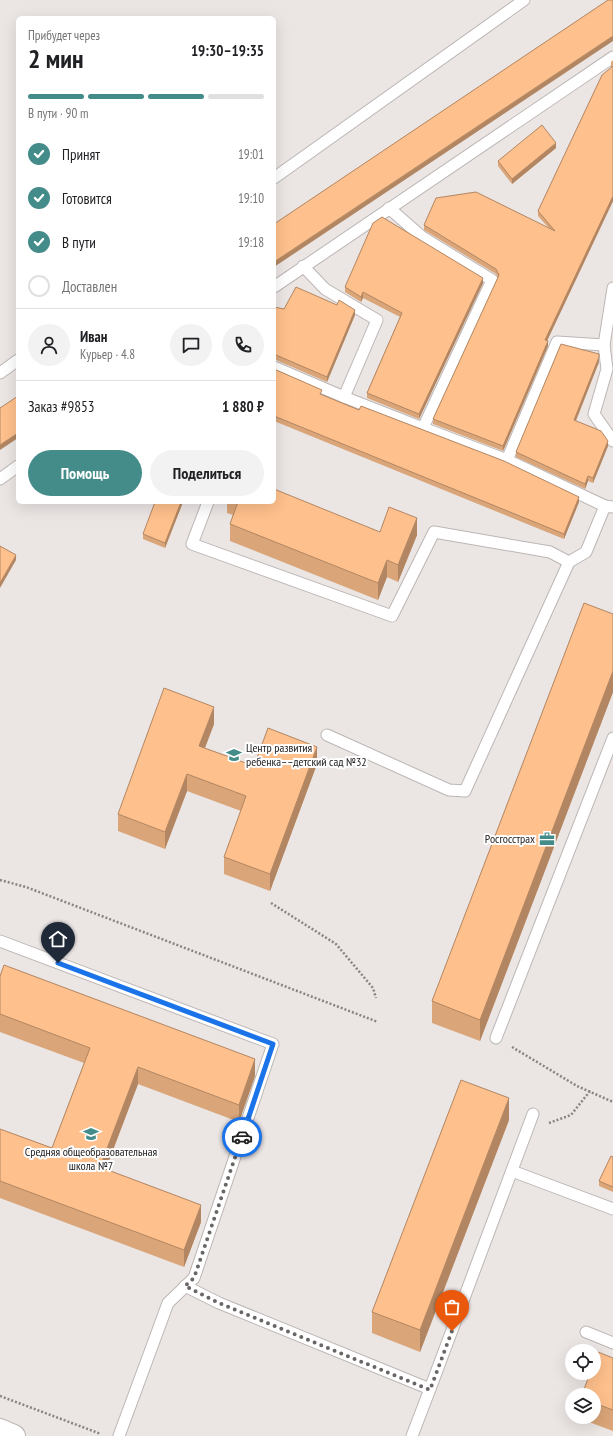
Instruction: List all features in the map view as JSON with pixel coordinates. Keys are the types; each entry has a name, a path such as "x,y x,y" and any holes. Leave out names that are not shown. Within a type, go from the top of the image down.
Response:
{"street":[{"path":"0,1430 14,1436"}],"lane":[{"path":"276,177 524,0"},
{"path":"276,286 613,57"},
{"path":"389,208 422,237 492,280 423,428"},
{"path":"303,266 325,290 377,320 344,397"},
{"path":"613,288 604,345 608,369 594,414 613,441"},
{"path":"506,460 557,342 604,345"},
{"path":"0,373 16,361"},
{"path":"276,368 344,397 506,460 609,506 586,552 569,562 465,791 449,790 327,734"},
{"path":"0,479 16,467"},
{"path":"207,504 192,544 392,616 434,532 550,552 569,562"},
{"path":"496,1038 613,738"},
{"path":"0,941 273,1044 194,1278 168,1302 119,1436"},
{"path":"412,1436 533,1114"},
{"path":"512,1171 613,1209"},
{"path":"185,1286 219,1303 430,1390"},
{"path":"586,1332 613,1343"}],"path":[{"path":"0,880 26,887 378,1022"},
{"path":"271,903 336,944 373,988 376,998"},
{"path":"496,1038 590,1091 613,1102"},
{"path":"527,1130 571,1115 590,1091"},
{"path":"0,1396 106,1436"}],"building":[{"path":"608,0 613,0 613,36 276,261 276,223"},
{"path":"613,66 613,196 545,340 548,341 503,446 433,419 499,275 496,269 424,225 436,198 476,192 555,231 538,211 602,75"},
{"path":"542,125 556,143 512,179 498,161"},
{"path":"382,217 483,278 419,414 367,393 402,313 363,292 361,297 345,287 373,223"},
{"path":"296,287 337,305 339,300 355,310 327,377 276,355 276,307 284,309"},
{"path":"561,344 599,354 574,420 601,431 608,441 593,478 588,476 585,484 516,452"},
{"path":"276,370 322,390 320,394 359,410 361,406 504,461 579,497 564,534 276,417"},
{"path":"16,397 16,434 0,445 0,408"},
{"path":"276,490 380,532 389,507 417,518 398,565 387,560 378,583 230,524 237,504 276,504"},
{"path":"154,504 180,504 165,543 143,534"},
{"path":"0,546 16,555 0,583"},
{"path":"584,603 613,614 613,671 480,1020 432,1001"},
{"path":"164,688 214,707 199,746 254,766 268,728 317,747 270,874 224,857 246,796 187,774 165,832 118,814"},
{"name":"Средняя общеобразовательная школа №7","path":"4,965 255,1059 239,1105 138,1067 100,1167 201,1205 184,1250 0,1181 0,1129 52,1148 90,1048 0,1014 0,976"},
{"path":"461,1080 509,1098 420,1330 372,1312"},
{"path":"611,1156 613,1157 613,1187 599,1181"},
{"path":"601,1353 613,1358 613,1410 601,1406 601,1388 585,1388 587,1380 601,1380"}],"way so far":[{"path":"242,1137 194,1278 185,1286 219,1303 430,1390 452,1331"}],"place":[{"name":"Центр развития ребенка––детский сад №32","path":"234,755"},
{"name":"Росгосстрах","path":"547,839"},
{"name":"Средняя общеобразовательная школа №7","path":"91,1134"}],"route":[{"path":"58,963 273,1044 242,1137"}]}
